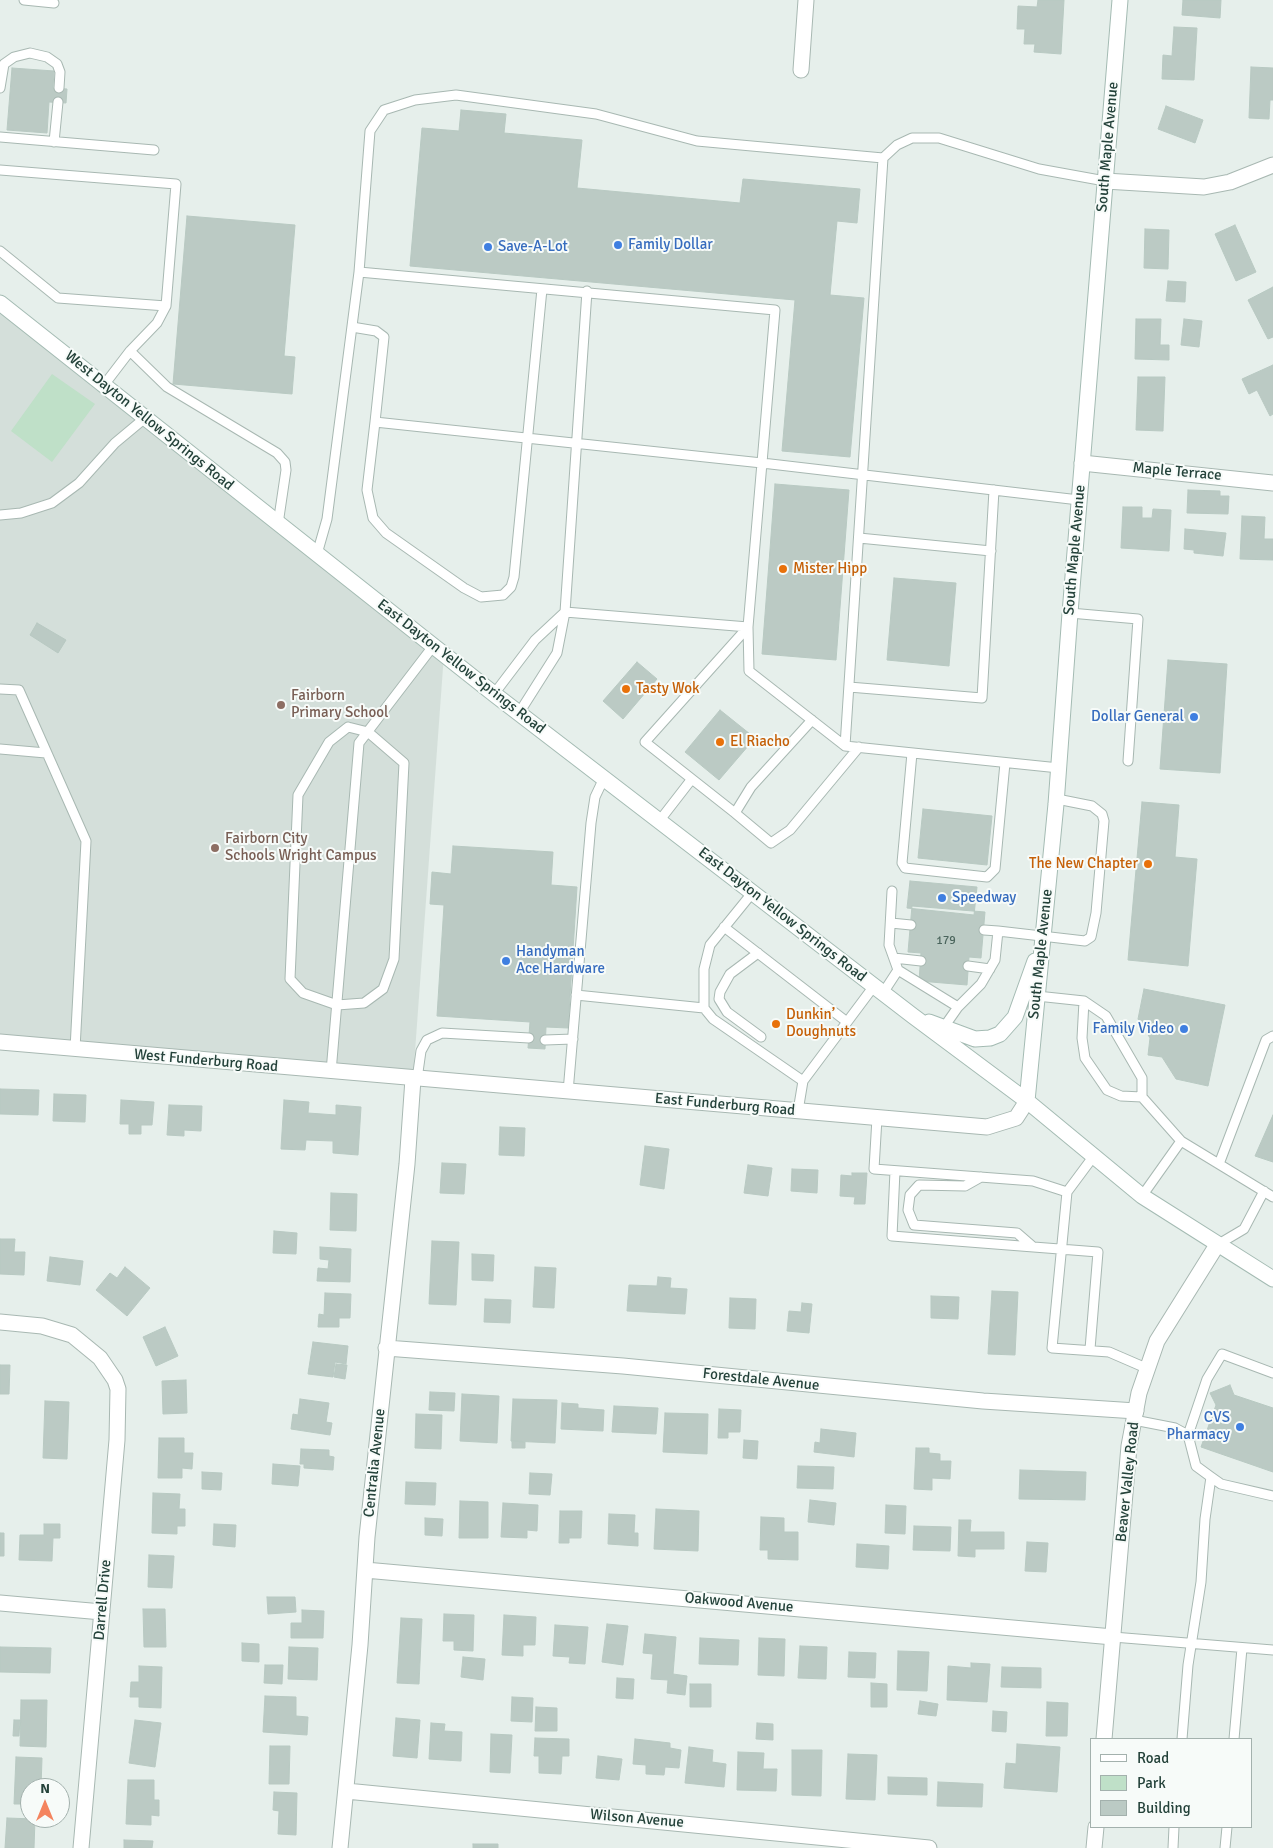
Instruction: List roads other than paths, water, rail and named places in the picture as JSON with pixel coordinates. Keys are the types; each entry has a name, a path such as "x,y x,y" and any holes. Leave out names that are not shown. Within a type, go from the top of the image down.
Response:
{"street":[{"path":"800,70 806,0"},
{"name":"South Maple Avenue","path":"1027,1101 1059,768 1120,0"},
{"path":"1105,181 1204,187 1230,182 1273,165"},
{"name":"West Dayton Yellow Springs Road","path":"0,303 298,539"},
{"name":"Maple Terrace","path":"1082,463 1273,482"},
{"name":"East Dayton Yellow Springs Road","path":"298,539 494,694 913,1016 1027,1101 1092,1157 1142,1196 1273,1279"},
{"path":"913,1016 981,1039 994,1037 1008,1027 1015,1017 1043,936"},
{"name":"West Funderburg Road","path":"0,1042 415,1079"},
{"name":"East Funderburg Road","path":"415,1079 987,1127 1016,1118 1027,1101"},
{"name":"Centralia Avenue","path":"340,1848 386,1348 415,1079"},
{"name":"Beaver Valley Road","path":"1104,1738 1129,1446 1135,1415 1146,1368 1161,1335 1217,1245"},
{"name":"Darrell Drive","path":"0,1322 59,1329 83,1342 100,1358 115,1380 119,1399 80,1848"},
{"name":"Forestdale Avenue","path":"386,1348 623,1366 1135,1415"},
{"name":"Oakwood Avenue","path":"365,1570 1113,1637"},
{"path":"0,1603 102,1612"},
{"name":"Wilson Avenue","path":"346,1792 929,1848"},
{"path":"1094,1848 1096,1828"}],"lane":[{"path":"24,0 54,3"},
{"path":"0,88 4,64 14,57 30,53 47,57 57,64 60,72 59,88"},
{"path":"316,554 327,519 352,327 359,272 370,131 384,110 415,100 456,95 596,114 697,141 883,158"},
{"path":"54,142 58,102"},
{"path":"0,137 154,150"},
{"path":"845,746 883,158 897,145 912,138 939,138 1039,169 1105,181"},
{"path":"0,170 176,184 166,306 157,323 130,351 104,385"},
{"path":"0,251 58,298 166,306"},
{"path":"359,272 775,310 748,627 750,671 845,746 1059,768"},
{"path":"352,327 376,331 384,337 367,490 373,518 386,533 464,588 481,597 504,594 511,587 514,577 526,438 542,289"},
{"path":"519,713 557,653 565,612 587,292"},
{"path":"130,351 167,387 277,453 285,462 286,470 278,524"},
{"path":"0,515 21,513 52,504 79,482 115,443 145,418"},
{"path":"375,422 863,474 1079,500"},
{"path":"849,687 982,698 994,490"},
{"path":"858,538 991,551"},
{"path":"494,694 535,640 565,612 748,627"},
{"path":"1070,613 1138,619 1128,761"},
{"path":"748,627 645,742 771,843 790,830 860,747"},
{"path":"331,1072 359,743 434,646"},
{"path":"0,689 18,690 86,841 75,1049"},
{"path":"735,814 751,787 812,720"},
{"path":"348,727 368,732 404,763 394,959 383,989 364,1003 337,1005 303,993 290,979 298,795 329,742 348,727"},
{"path":"0,749 46,753"},
{"path":"912,753 902,863 905,868 987,877 995,870 1005,762"},
{"path":"568,1092 591,823 595,797 604,778"},
{"path":"660,820 691,780"},
{"path":"984,930 1085,941 1091,937 1096,913 1104,821 1102,814 1092,806 1056,799"},
{"path":"892,891 890,945 898,970 958,1007"},
{"path":"753,892 710,945 704,970 704,1008 712,1019 803,1081"},
{"path":"891,923 910,924"},
{"path":"724,927 848,1022"},
{"path":"944,1027 958,1007 981,984 990,969 995,960 998,931"},
{"path":"758,953 730,974 720,992 719,999 727,1012 761,1037"},
{"path":"894,958 921,961"},
{"path":"968,966 990,969"},
{"path":"798,1111 803,1081 848,1022 898,970"},
{"path":"576,995 704,1008"},
{"path":"1037,996 1084,1001 1106,1016 1142,1078 1142,1097 1181,1141 1273,1197"},
{"path":"1084,1001 1082,1038 1085,1058 1107,1090 1121,1096 1142,1097"},
{"path":"415,1079 421,1051 426,1040 442,1033 529,1038"},
{"path":"1219,1164 1266,1040 1273,1036"},
{"path":"545,1040 573,1039"},
{"path":"877,1118 874,1169 1033,1181 1067,1192"},
{"path":"1142,1196 1181,1141"},
{"path":"1092,1157 1067,1192 1052,1348 1090,1349 1109,1352 1146,1368"},
{"path":"895,1171 892,1236 1098,1252 1090,1349"},
{"path":"981,1177 965,1186 919,1185 910,1195 908,1210 914,1225 1017,1233 1032,1246"},
{"path":"1217,1245 1244,1229 1264,1191"},
{"path":"1273,1373 1222,1354 1207,1379 1188,1435 1196,1466 1211,1477 1221,1484 1273,1496"},
{"path":"1135,1415 1175,1428 1188,1435"},
{"path":"1182,1738 1188,1665 1193,1644 1211,1477"},
{"path":"1113,1637 1273,1650"},
{"path":"1234,1738 1242,1648"},
{"path":"1173,1848 1174,1828"},
{"path":"1225,1848 1227,1828"}],"place":[{"name":"Family Dollar","path":"618,245"},
{"name":"Save-A-Lot","path":"488,247"},
{"name":"Mister Hipp","path":"783,569"},
{"name":"Tasty Wok","path":"626,689"},
{"name":"Fairborn Primary School","path":"281,705"},
{"name":"Dollar General","path":"1194,717"},
{"name":"El Riacho","path":"720,742"},
{"name":"Fairborn City Schools Wright Campus","path":"215,848"},
{"name":"The New Chapter","path":"1148,864"},
{"name":"Speedway","path":"942,898"},
{"name":"Handyman Ace Hardware","path":"506,961"},
{"name":"Dunkin’ Doughnuts","path":"776,1024"},
{"name":"Family Video","path":"1184,1029"},
{"name":"CVS Pharmacy","path":"1240,1427"}]}
